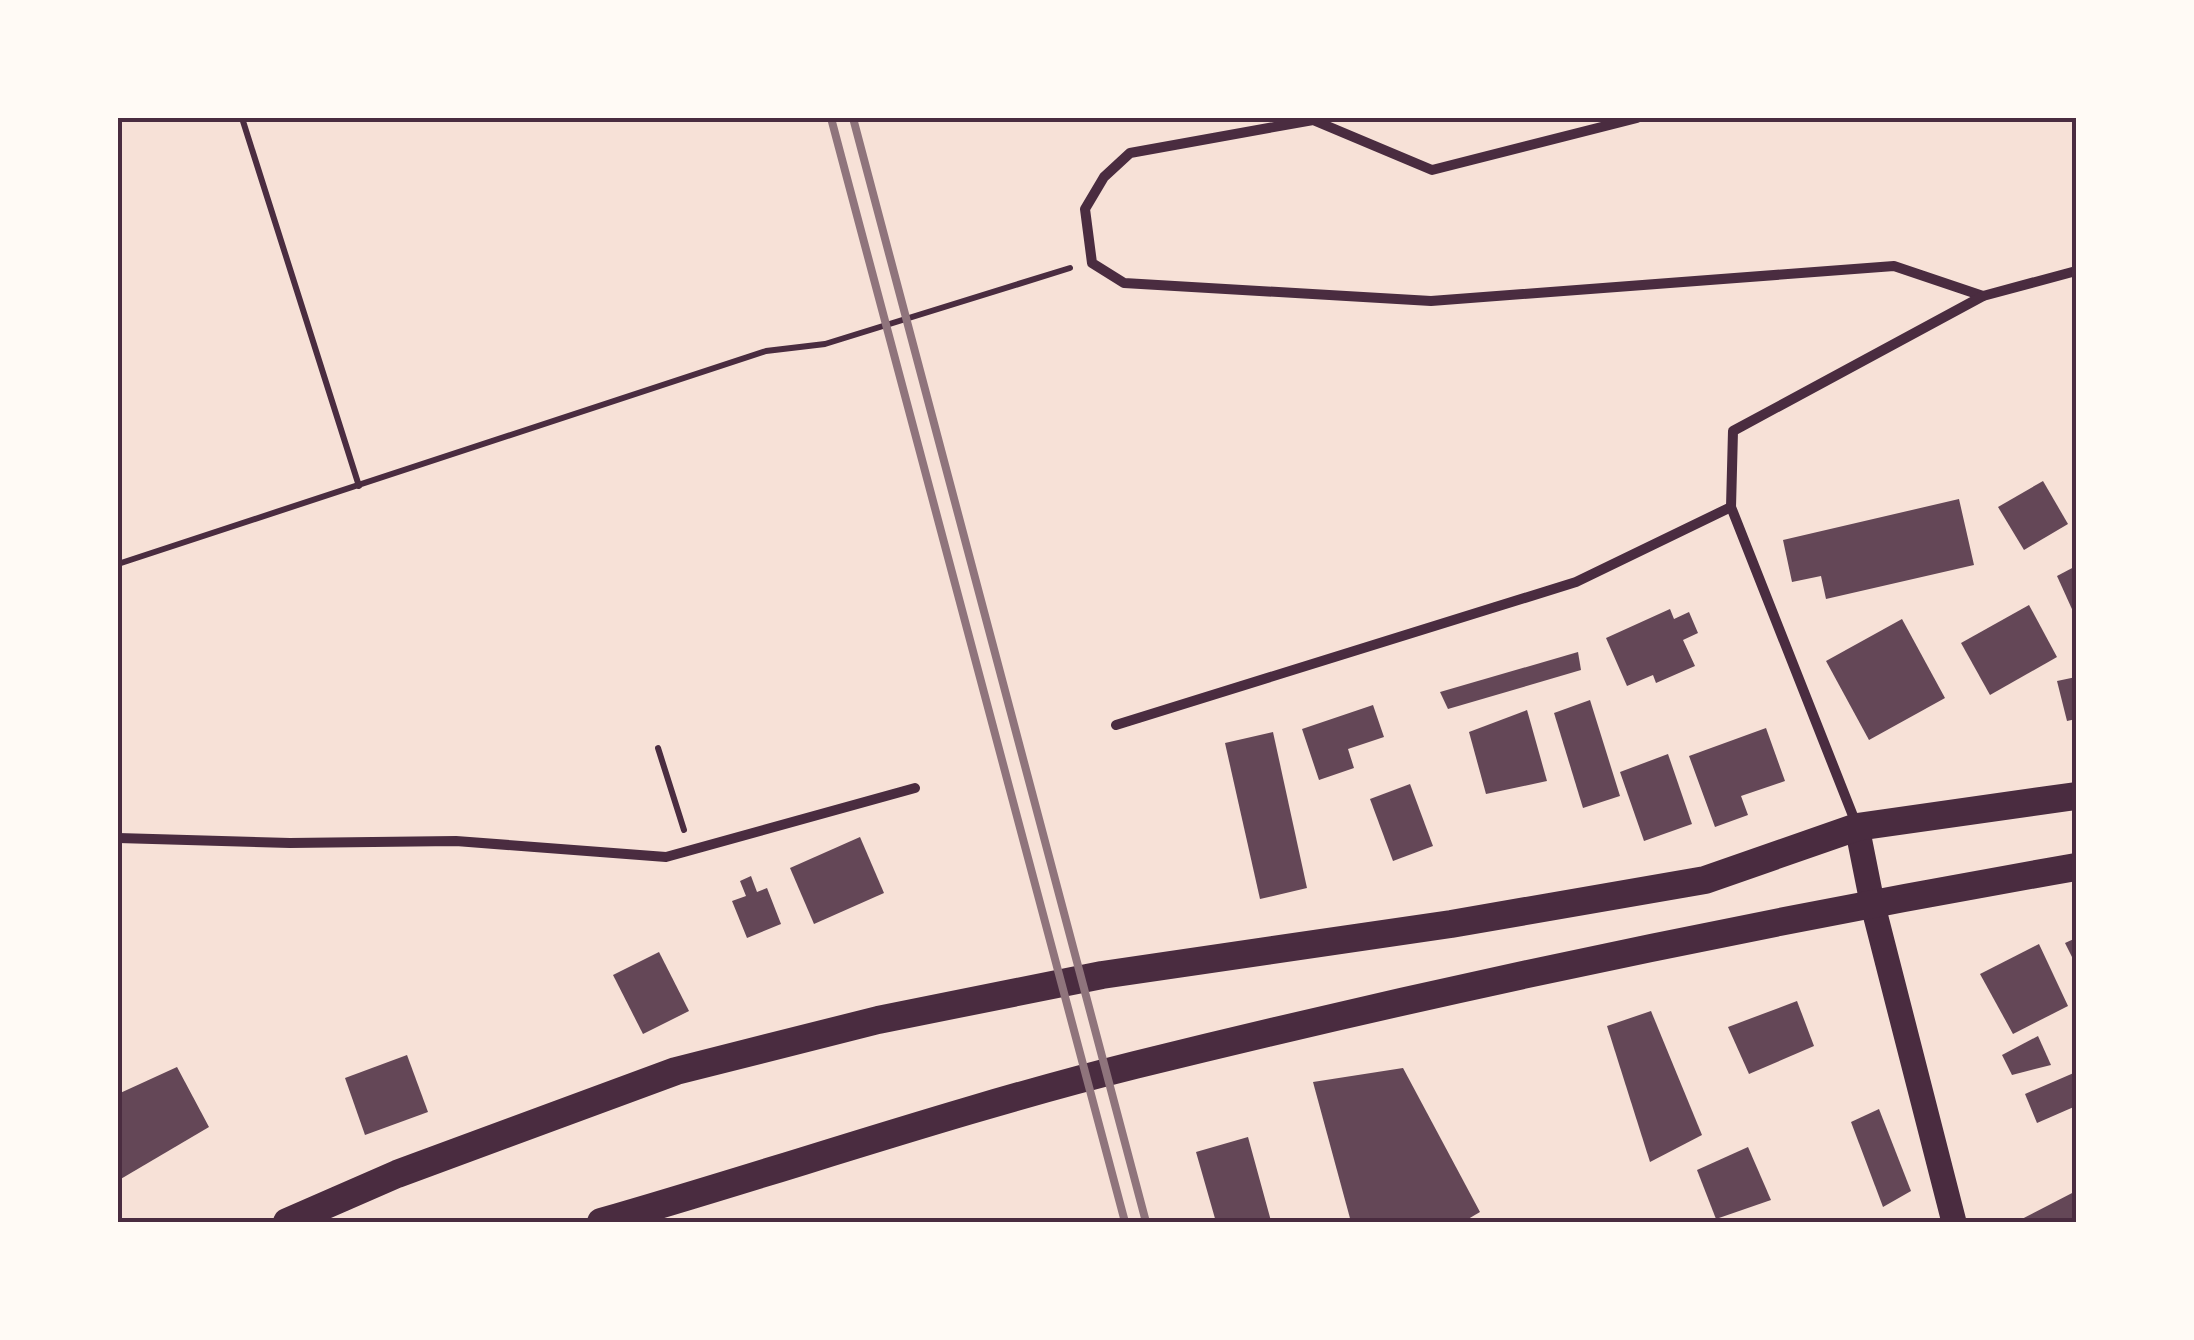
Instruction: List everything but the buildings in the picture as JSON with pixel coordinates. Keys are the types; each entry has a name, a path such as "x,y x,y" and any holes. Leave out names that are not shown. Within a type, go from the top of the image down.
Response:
{"highway":[{"path":"287,1222 397,1174 676,1070 878,1020 1102,974 1451,924 1705,880 1857,827 2076,796"},
{"path":"601,1222 944,1117 1134,1066 1484,984 1872,902 2076,866"}],"main road":[{"path":"1857,827 1872,902 1954,1222"}],"street":[{"path":"1637,118 1432,170 1313,120 1130,153 1104,177 1085,209 1092,262 1124,283 1431,301 1894,266 1983,296"},
{"path":"1857,827 1731,506 1734,431 1983,296 2076,271"},
{"path":"1116,725 1576,582 1731,506"},
{"path":"118,838 290,843 456,841 666,857 915,788"}],"path":[{"path":"242,118 359,486"},
{"path":"118,564 766,351 825,344 973,297"},
{"path":"658,748 690,850"}],"railway":[{"path":"831,118 1125,1222"},
{"path":"853,118 1146,1222"}]}
